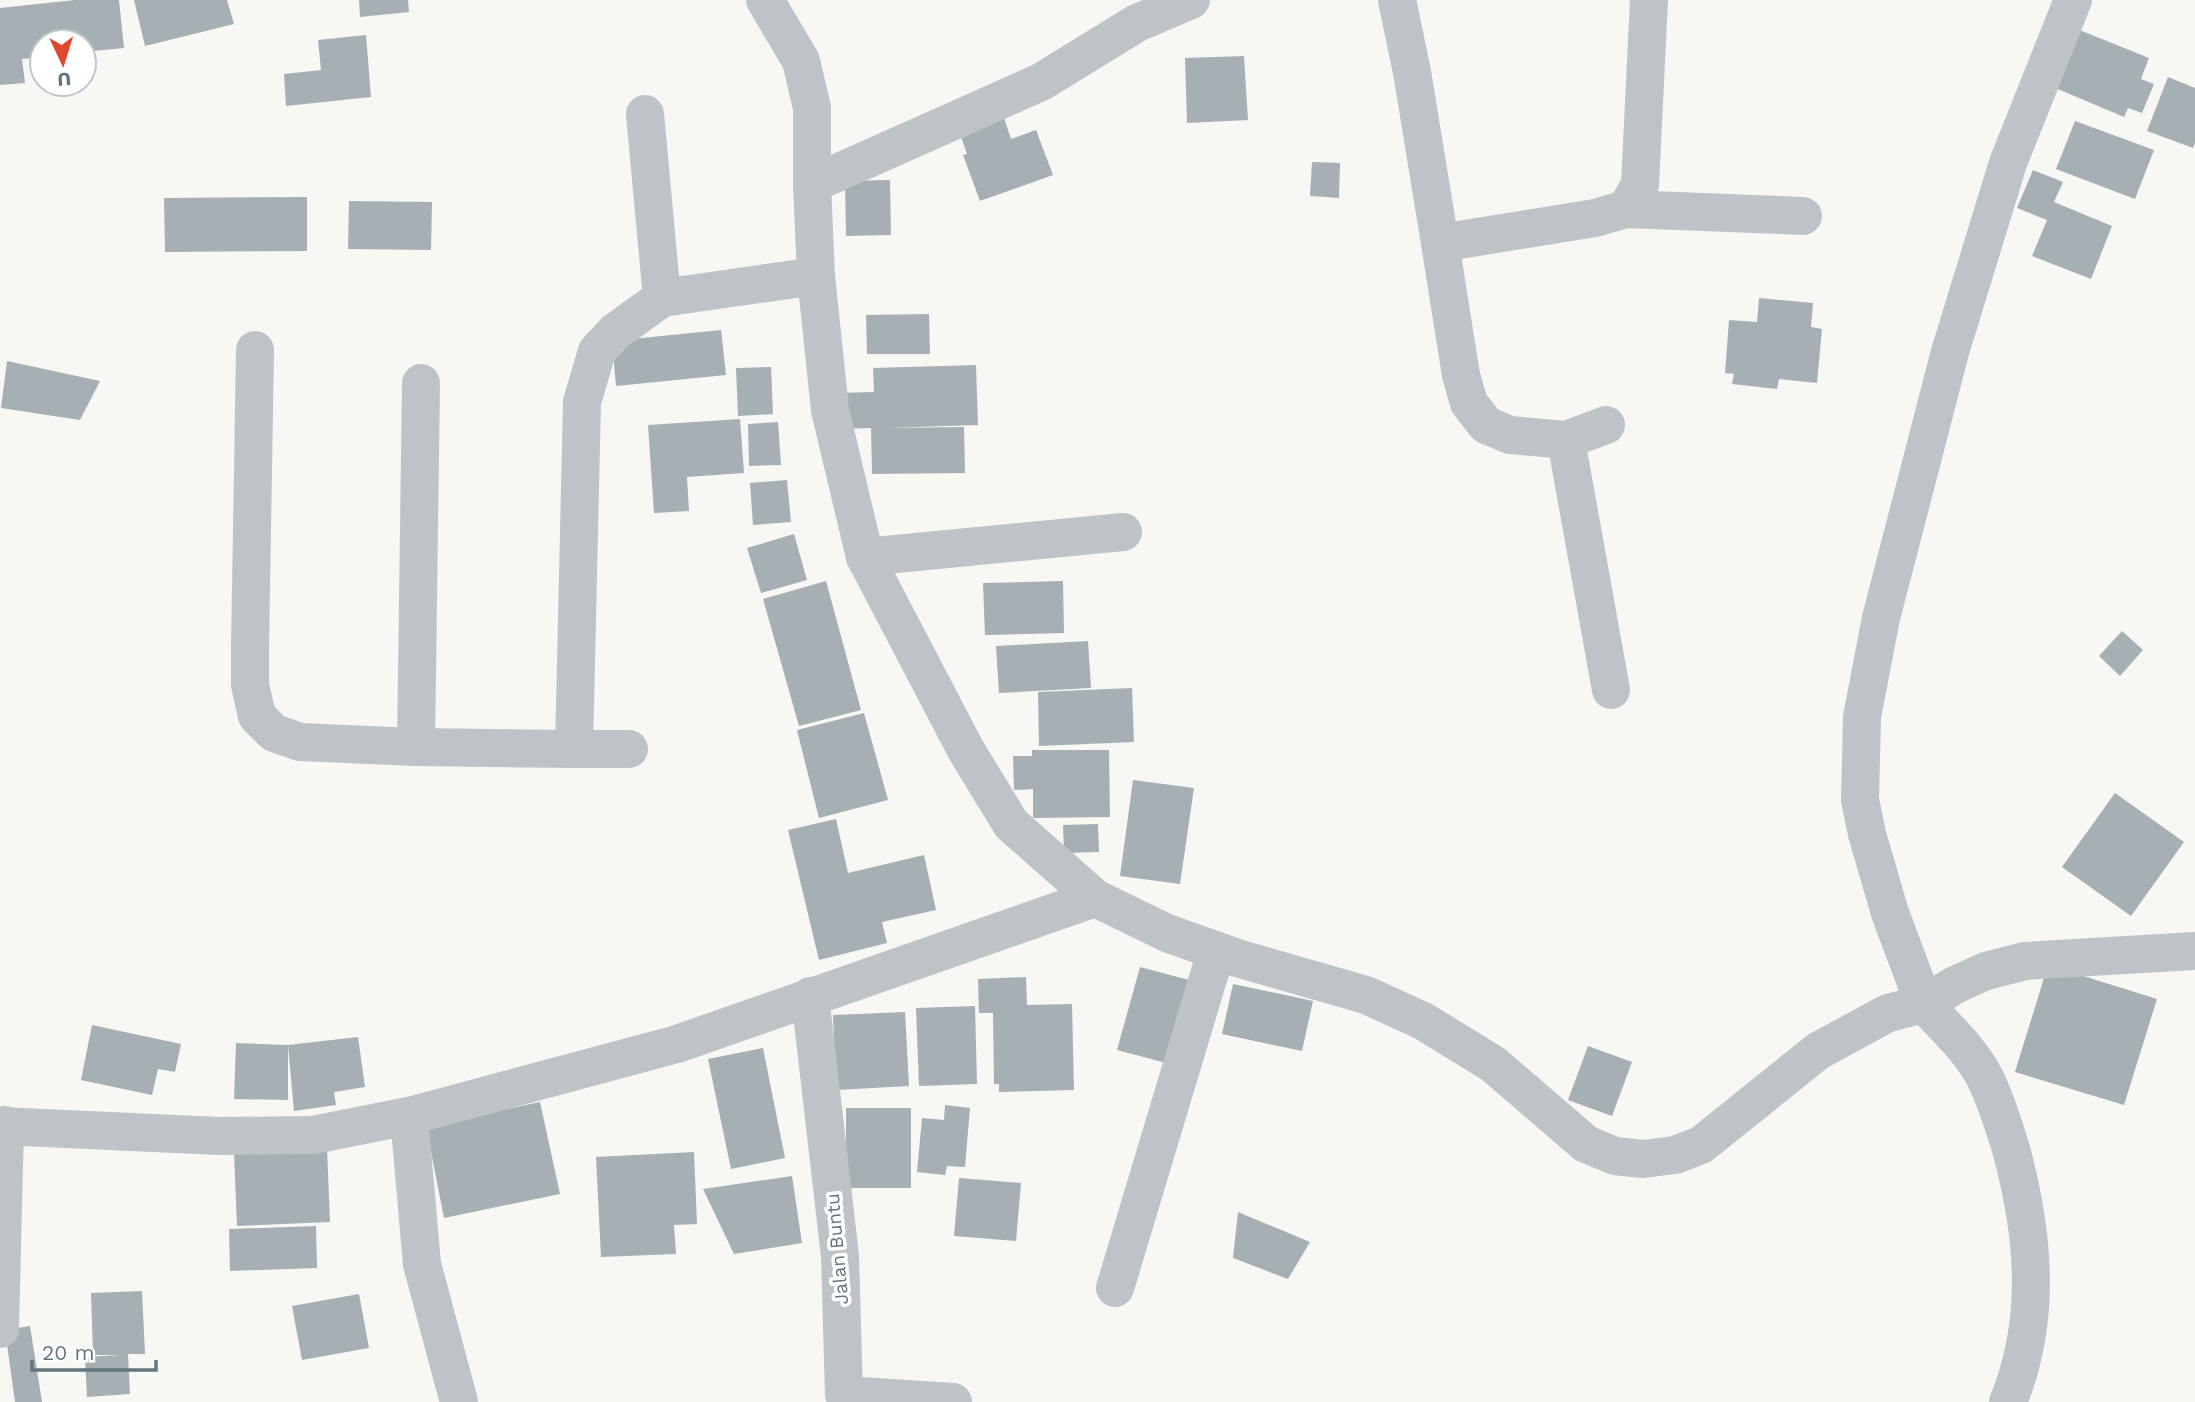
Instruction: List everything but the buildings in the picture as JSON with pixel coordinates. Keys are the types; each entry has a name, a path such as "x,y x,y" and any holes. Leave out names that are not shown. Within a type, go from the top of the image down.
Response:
{"street":[{"path":"765,0 801,61 812,108 816,276 830,410 864,557 966,750 1011,824 1095,898 1167,933 1216,952 1366,995 1423,1021 1493,1064 1586,1144 1615,1156 1643,1159 1675,1155 1701,1145 1818,1051 1888,1013 1924,1004 1955,985 1986,971 2025,961 2195,951"},
{"path":"812,184 1041,82 1137,23 1191,0"},
{"path":"1397,0 1412,72 1455,344 1469,403 1486,425 1510,435 1566,440 1606,425"},
{"path":"1626,209 1640,185 1649,0"},
{"path":"2008,1402 2016,1382 2027,1334 2032,1285 2030,1235 2022,1190 2006,1133 1985,1077 1961,1045 1924,1004 1891,913 1867,834 1860,800 1862,717 1881,618 1950,352 2008,163 2073,0"},
{"path":"645,114 662,298"},
{"path":"1440,243 1595,218 1626,209 1803,216"},
{"path":"574,749 582,402 597,351 615,332 662,298 816,276"},
{"path":"255,350 250,685 257,716 274,733 300,742 416,747 629,749"},
{"path":"416,747 421,383"},
{"path":"1566,440 1611,690"},
{"path":"864,557 1123,532"},
{"path":"0,1329 3,1125 219,1136 313,1135 409,1115 677,1044 1095,898"},
{"path":"1115,1288 1216,952"},
{"name":"Jalan Buntu","path":"810,996 840,1256 844,1398 953,1402"},
{"path":"409,1115 422,1264 459,1402"}]}
